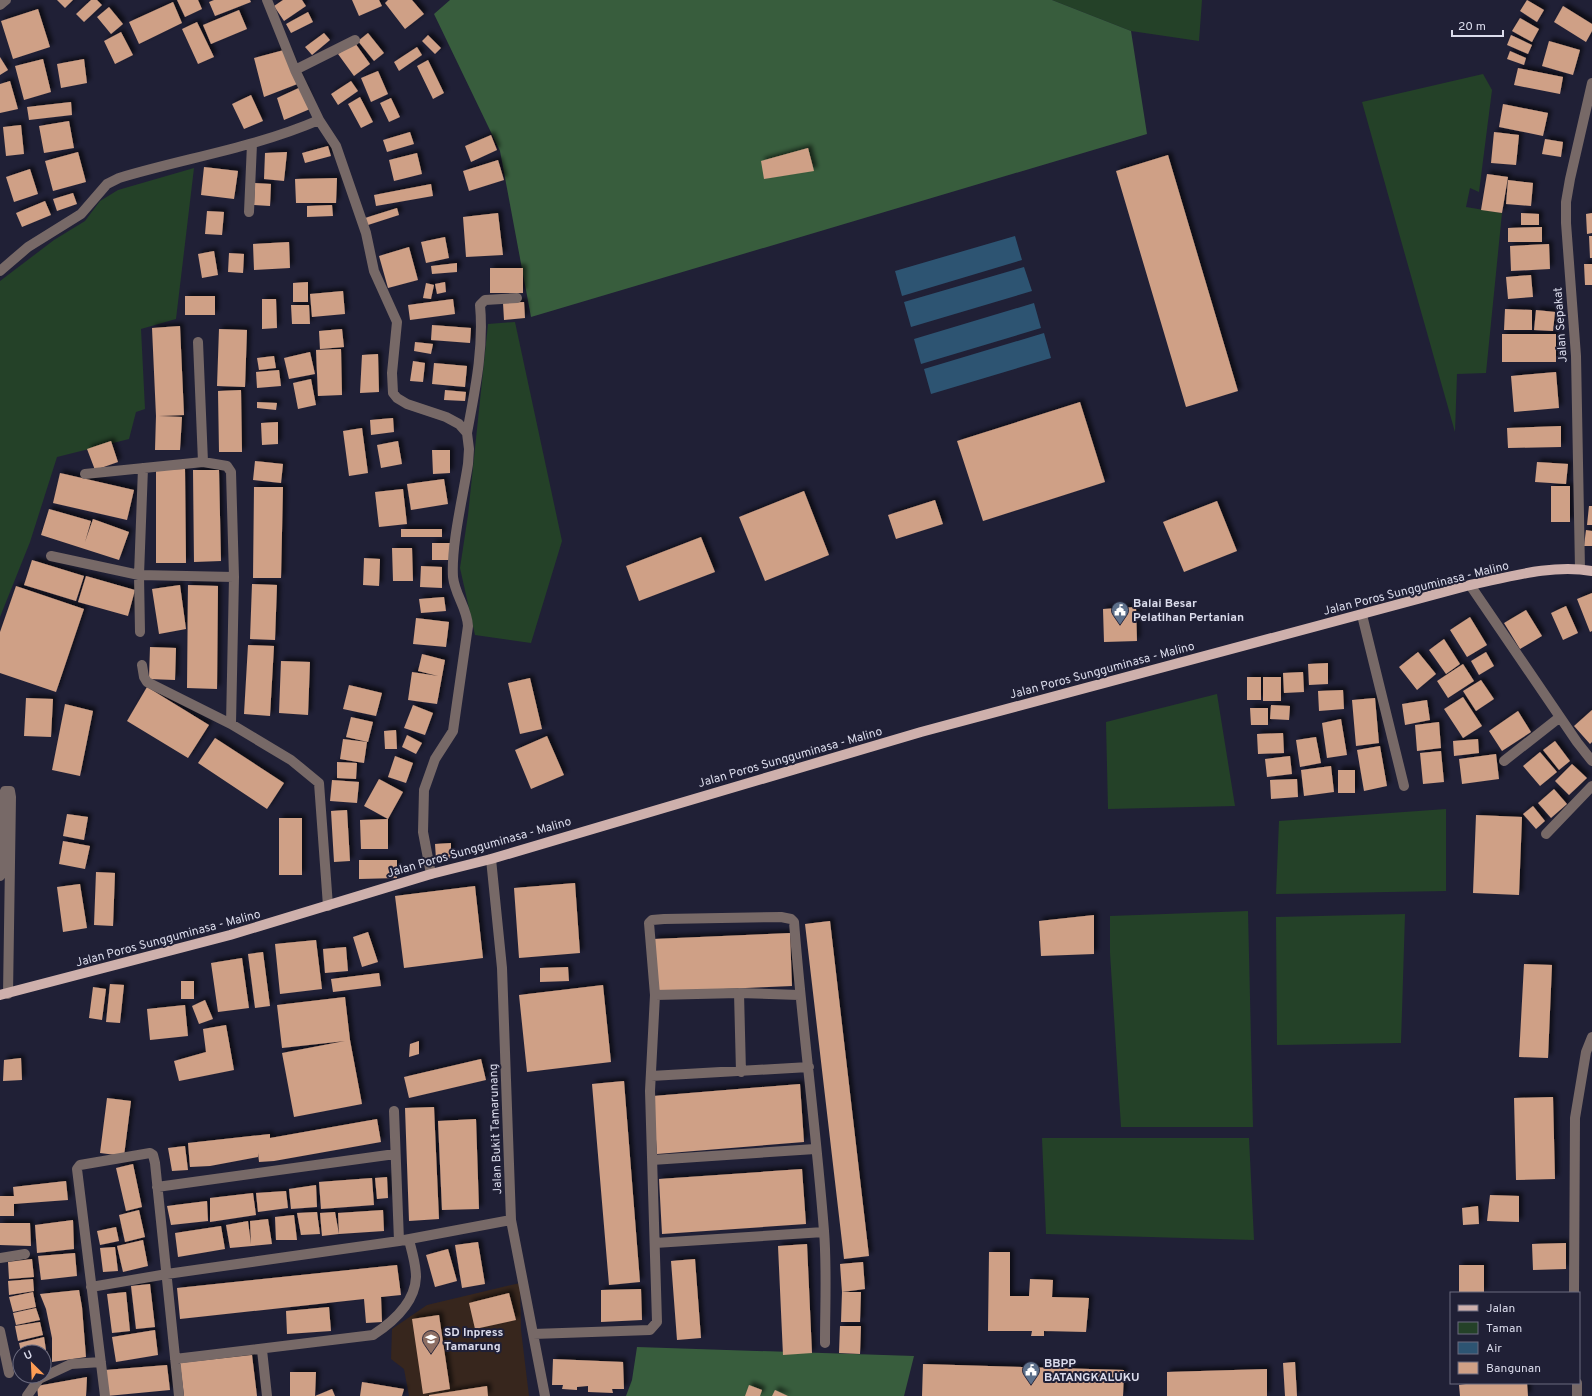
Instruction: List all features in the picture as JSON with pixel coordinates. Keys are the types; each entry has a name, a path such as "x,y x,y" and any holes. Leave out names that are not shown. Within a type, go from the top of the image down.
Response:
{"main road":[{"name":"Jalan Poros Sungguminasa - Malino","path":"4,995 230,935 431,874 491,859 922,732 1470,585 1540,571 1580,569 1592,571"}],"street":[{"path":"0,6 6,0"},
{"path":"267,0 295,70 319,120 336,146 366,233 374,270 397,322 392,373 393,393 396,398 407,404 454,420 467,433"},
{"path":"295,70 355,40"},
{"name":"Jalan Sepakat","path":"1580,569 1576,356 1566,224 1566,202 1592,83"},
{"path":"0,271 28,247 81,214 107,184 142,171 252,144 294,131 319,120"},
{"path":"249,212 252,144"},
{"path":"431,874 423,832 424,790 435,759 453,730 468,626 468,616 457,594 453,577 456,540 468,464 469,449 467,433 478,376 481,345 480,305 485,300 517,298"},
{"path":"198,342 203,462"},
{"path":"85,474 203,462 227,466 231,472 234,577 231,724"},
{"path":"140,632 139,575 143,468"},
{"path":"51,556 139,575 234,577"},
{"path":"1470,585 1560,717 1592,761"},
{"path":"1362,614 1404,786"},
{"path":"142,665 144,677 148,682 231,724 291,760 319,783 328,906"},
{"path":"1504,761 1560,717"},
{"path":"1546,834 1592,786"},
{"path":"0,876 4,794 5,791 10,791 4,995"},
{"name":"Jalan Bukit Tamarunang","path":"491,859 502,968 511,1220 545,1396"},
{"path":"533,1334 651,1329 656,1324 651,1076 655,995 649,926 652,920 781,917 791,919 794,922 799,995 809,1067 815,1149 824,1232 825,1343"},
{"path":"655,995 739,993 799,995"},
{"path":"739,993 741,1072"},
{"path":"1574,1292 1575,1118 1586,1052 1592,1037"},
{"path":"651,1076 809,1067"},
{"path":"175,1359 262,1350 373,1335 382,1330 401,1312 415,1287 415,1268 404,1241 394,1154 394,1111"},
{"path":"652,1160 815,1149"},
{"path":"105,1396 77,1169 80,1165 150,1154 154,1158 179,1396"},
{"path":"157,1187 394,1154"},
{"path":"91,1287 167,1274 404,1241 511,1220"},
{"path":"655,1243 824,1232"},
{"path":"0,1258 25,1254"},
{"path":"0,1331 8,1373"},
{"path":"262,1350 267,1396"},
{"path":"27,1396 39,1379 71,1364 101,1362"},
{"path":"1577,1384 1577,1396"}],"shaded area":[{"path":"520,1283 521,1330 529,1396 409,1396 404,1369 391,1359 392,1329 427,1305"}],"green space":[{"path":"450,0 1052,0 1131,31 1147,134 531,317 500,151 434,14"},
{"path":"1052,0 1202,0 1199,41 1131,31"},
{"path":"1483,74 1492,90 1479,192 1470,188 1466,207 1502,213 1486,373 1457,374 1455,432 1362,102"},
{"path":"194,168 176,319 141,329 145,409 136,412 129,439 57,457 30,542 0,617 0,281 54,240 85,221 100,201 118,190"},
{"path":"515,322 562,541 531,643 475,635 460,568 468,515 488,324"},
{"path":"1217,694 1235,806 1108,809 1106,722"},
{"path":"1446,809 1446,891 1276,894 1279,821"},
{"path":"1248,911 1253,1127 1121,1127 1110,953 1110,916"},
{"path":"1405,914 1401,1043 1277,1045 1276,917"},
{"path":"1042,1138 1249,1138 1254,1240 1046,1234"},
{"path":"637,1347 914,1356 904,1396 626,1396 632,1380"}],"water":[{"path":"1015,236 1022,260 902,296 895,271"},
{"path":"1024,267 1032,291 911,327 904,302"},
{"path":"1034,303 1041,328 921,364 914,339"},
{"path":"1044,333 1051,358 931,394 924,369"}],"building":[{"path":"57,0 73,0 65,8"},
{"path":"91,0 97,0 102,5 84,22 76,14"},
{"path":"177,0 198,0 202,9 185,17"},
{"path":"214,0 250,0 251,2 215,16 209,2"},
{"path":"283,0 302,0 306,6 284,21 274,6"},
{"path":"352,0 379,0 382,6 359,16"},
{"path":"388,0 412,0 424,14 405,29 385,3"},
{"path":"1527,0 1544,10 1537,22 1520,11"},
{"path":"173,2 182,23 139,44 129,22"},
{"path":"1563,6 1592,24 1592,31 1586,42 1554,22"},
{"path":"109,7 123,24 111,34 97,17"},
{"path":"38,9 50,47 13,59 1,21"},
{"path":"239,10 247,29 211,44 203,25"},
{"path":"308,12 313,22 291,33 286,24"},
{"path":"1520,18 1539,29 1532,42 1512,31"},
{"path":"197,22 214,57 198,64 182,29"},
{"path":"121,32 133,55 115,64 104,41"},
{"path":"324,33 330,40 312,55 305,47"},
{"path":"368,33 384,53 374,61 358,41"},
{"path":"428,35 441,48 435,54 422,41"},
{"path":"1511,35 1532,45 1528,54 1507,45"},
{"path":"1549,41 1580,50 1573,75 1542,66"},
{"path":"355,43 370,64 354,76 338,54"},
{"path":"417,47 422,55 399,71 394,62"},
{"path":"284,50 300,83 264,97 254,58"},
{"path":"1510,51 1526,58 1524,65 1507,59"},
{"path":"0,57 8,70 0,75"},
{"path":"43,59 51,92 24,100 15,66"},
{"path":"84,59 87,83 61,88 57,64"},
{"path":"428,60 444,93 433,99 417,66"},
{"path":"1518,68 1563,77 1560,94 1514,85"},
{"path":"378,71 388,94 371,102 361,78"},
{"path":"10,81 18,109 0,113 0,84"},
{"path":"351,81 358,91 338,105 331,94"},
{"path":"303,86 310,109 284,120 277,98"},
{"path":"251,95 263,121 244,129 232,104"},
{"path":"360,97 373,122 361,128 348,104"},
{"path":"391,98 400,117 389,122 380,103"},
{"path":"71,102 72,115 29,120 27,107"},
{"path":"1503,104 1548,113 1543,136 1499,127"},
{"path":"69,121 74,148 44,153 39,126"},
{"path":"21,125 24,154 6,156 3,127"},
{"path":"410,132 414,144 387,152 383,140"},
{"path":"1494,132 1519,135 1516,165 1491,163"},
{"path":"491,135 497,150 471,162 465,146"},
{"path":"1545,139 1563,142 1561,157 1542,154"},
{"path":"328,146 331,156 305,163 302,153"},
{"path":"808,148 814,171 764,179 761,161"},
{"path":"78,152 86,182 53,191 45,161"},
{"path":"287,152 284,181 264,179 265,153"},
{"path":"417,153 422,174 394,181 389,160"},
{"path":"1168,155 1238,391 1186,407 1116,171"},
{"path":"498,160 504,180 469,191 463,171"},
{"path":"204,167 238,171 234,199 201,195"},
{"path":"30,169 38,194 14,202 6,177"},
{"path":"1487,174 1508,177 1502,213 1481,210"},
{"path":"337,178 336,203 296,203 295,179"},
{"path":"1508,180 1533,183 1531,206 1506,204"},
{"path":"255,183 271,184 270,206 254,205"},
{"path":"431,184 433,196 376,206 374,195"},
{"path":"73,193 77,204 57,211 53,199"},
{"path":"45,201 51,215 22,227 16,213"},
{"path":"332,205 333,216 307,217 307,206"},
{"path":"397,208 399,215 368,225 365,218"},
{"path":"207,211 224,212 222,235 205,234"},
{"path":"498,213 503,255 466,257 463,217"},
{"path":"1521,213 1539,214 1539,225 1521,225"},
{"path":"1592,213 1592,233 1587,234 1586,214"},
{"path":"1542,227 1542,242 1508,242 1508,228"},
{"path":"1589,236 1592,236 1592,258 1590,258"},
{"path":"445,237 449,258 426,263 421,242"},
{"path":"289,242 290,268 254,270 253,244"},
{"path":"1549,244 1550,269 1511,271 1510,246"},
{"path":"409,247 418,280 388,288 379,256"},
{"path":"214,251 218,275 202,278 198,254"},
{"path":"229,253 244,254 243,273 228,272"},
{"path":"457,263 457,272 432,274 431,266"},
{"path":"1584,264 1592,264 1592,285 1585,285"},
{"path":"490,268 523,268 523,293 490,293"},
{"path":"1531,275 1533,297 1508,299 1506,277"},
{"path":"308,282 308,302 293,302 293,283"},
{"path":"445,282 446,292 437,294 435,284"},
{"path":"426,283 434,285 431,299 423,298"},
{"path":"343,291 345,314 312,317 310,294"},
{"path":"185,296 215,296 215,315 185,315"},
{"path":"262,299 276,299 277,328 262,329"},
{"path":"453,299 455,314 410,320 408,305"},
{"path":"524,302 525,318 504,320 503,303"},
{"path":"291,305 309,305 310,324 292,324"},
{"path":"1505,309 1532,310 1532,330 1504,330"},
{"path":"1536,310 1555,312 1553,331 1534,330"},
{"path":"432,325 471,328 470,343 431,340"},
{"path":"180,326 184,415 159,416 182,417 180,450 155,450 156,416 152,328"},
{"path":"219,329 247,330 245,387 217,386"},
{"path":"342,329 344,347 320,349 319,331"},
{"path":"1502,334 1556,334 1556,362 1502,362"},
{"path":"415,342 433,344 431,354 414,351"},
{"path":"341,349 342,395 318,396 316,350"},
{"path":"310,352 315,374 289,379 284,358"},
{"path":"378,354 379,392 360,393 362,355"},
{"path":"274,356 276,368 259,370 257,358"},
{"path":"413,361 425,363 423,382 410,381"},
{"path":"434,363 467,366 465,387 432,384"},
{"path":"279,370 281,386 257,388 256,372"},
{"path":"1556,372 1559,408 1514,412 1511,376"},
{"path":"311,379 316,405 298,409 293,383"},
{"path":"241,390 242,452 219,452 218,391"},
{"path":"445,390 466,392 465,401 444,400"},
{"path":"257,402 277,403 276,410 257,408"},
{"path":"1080,402 1105,482 983,521 957,441"},
{"path":"393,418 394,432 371,435 370,420"},
{"path":"278,422 278,444 262,445 261,423"},
{"path":"1561,426 1561,447 1508,448 1507,428"},
{"path":"362,428 368,473 349,476 343,431"},
{"path":"111,441 118,462 95,470 87,449"},
{"path":"398,441 402,464 381,468 377,445"},
{"path":"432,450 450,450 450,473 433,474"},
{"path":"255,461 283,464 281,483 253,480"},
{"path":"1537,462 1568,464 1566,484 1535,482"},
{"path":"185,469 186,563 156,563 156,470"},
{"path":"193,470 219,470 221,561 194,562"},
{"path":"60,473 134,490 127,520 53,503"},
{"path":"444,479 448,504 411,510 407,484"},
{"path":"1551,486 1570,486 1570,522 1551,522"},
{"path":"254,487 283,487 281,578 253,578"},
{"path":"403,489 407,524 379,527 375,492"},
{"path":"804,491 829,555 765,581 739,517"},
{"path":"935,500 943,524 896,539 888,515"},
{"path":"1217,501 1237,551 1184,572 1163,522"},
{"path":"1589,506 1592,506 1592,525 1587,525"},
{"path":"49,509 91,521 85,542 93,519 129,532 119,560 41,535"},
{"path":"401,529 442,529 442,537 401,537"},
{"path":"1586,530 1592,531 1592,546 1584,546"},
{"path":"701,537 715,572 639,601 626,566"},
{"path":"432,543 450,543 449,560 432,560"},
{"path":"392,548 412,548 413,581 393,581"},
{"path":"364,558 380,559 379,586 363,585"},
{"path":"32,560 84,576 76,601 24,585"},
{"path":"421,566 442,567 442,588 420,587"},
{"path":"86,576 135,590 128,616 78,602"},
{"path":"252,584 277,585 275,640 250,639"},
{"path":"180,585 186,629 159,634 152,589"},
{"path":"188,585 218,586 217,689 187,688"},
{"path":"16,586 84,609 56,692 0,673 0,632"},
{"path":"1592,593 1592,631 1590,632 1577,599"},
{"path":"444,597 446,611 421,613 419,599"},
{"path":"1566,606 1578,633 1563,640 1551,613"},
{"name":"Balai Besar Pelatihan Pertanian","path":"1136,607 1137,641 1104,642 1103,609"},
{"path":"1526,610 1542,636 1520,649 1504,623"},
{"path":"1470,617 1487,645 1467,657 1450,630"},
{"path":"416,618 449,622 446,647 413,644"},
{"path":"1444,639 1460,664 1446,674 1429,650"},
{"path":"248,645 274,646 270,716 244,714"},
{"path":"150,647 176,648 175,680 149,679"},
{"path":"1418,652 1436,674 1417,690 1399,667"},
{"path":"1486,652 1494,666 1479,675 1471,661"},
{"path":"422,654 445,660 437,704 408,700 412,672 438,676 418,671"},
{"path":"281,661 310,662 308,715 279,713"},
{"path":"1328,663 1328,684 1309,685 1308,664"},
{"path":"1463,664 1474,681 1448,698 1437,681"},
{"path":"1303,672 1304,692 1284,693 1283,673"},
{"path":"1247,677 1261,677 1261,700 1247,700"},
{"path":"1263,677 1281,677 1281,701 1263,701"},
{"path":"530,678 542,729 520,734 508,683"},
{"path":"1481,680 1494,699 1476,711 1463,691"},
{"path":"349,685 382,693 376,716 343,709"},
{"path":"147,687 209,725 188,758 127,721"},
{"path":"1343,690 1344,709 1319,711 1318,691"},
{"path":"1463,697 1482,726 1463,738 1444,709"},
{"path":"26,698 53,699 51,737 24,736"},
{"path":"1375,698 1379,743 1356,746 1352,700"},
{"path":"1427,700 1430,720 1405,725 1402,704"},
{"path":"65,704 93,711 80,776 52,770"},
{"path":"413,705 433,713 425,735 404,728"},
{"path":"1271,705 1290,706 1289,720 1270,719"},
{"path":"1250,708 1268,708 1268,725 1251,725"},
{"path":"1592,710 1592,742 1590,744 1574,726"},
{"path":"1518,711 1531,732 1502,751 1489,731"},
{"path":"351,717 373,722 368,742 346,737"},
{"path":"1341,719 1347,755 1327,758 1322,723"},
{"path":"1439,722 1441,748 1417,751 1415,725"},
{"path":"396,730 397,749 385,749 384,731"},
{"path":"1283,733 1284,753 1258,754 1257,734"},
{"path":"407,735 422,743 416,754 402,747"},
{"path":"547,736 564,775 531,789 515,750"},
{"path":"1316,737 1321,763 1300,767 1296,740"},
{"path":"215,738 284,783 267,809 198,763"},
{"path":"343,739 367,742 364,763 340,759"},
{"path":"1478,739 1479,753 1454,756 1453,741"},
{"path":"1555,741 1570,761 1559,770 1543,750"},
{"path":"1380,746 1387,786 1364,791 1357,750"},
{"path":"1441,751 1444,782 1423,784 1420,753"},
{"path":"1540,752 1557,772 1540,786 1523,766"},
{"path":"1496,754 1499,779 1462,784 1459,759"},
{"path":"395,756 413,763 406,783 388,777"},
{"path":"1290,756 1292,774 1267,777 1265,759"},
{"path":"337,762 357,763 356,779 337,778"},
{"path":"1572,764 1587,778 1569,795 1555,781"},
{"path":"1331,766 1334,792 1304,796 1301,770"},
{"path":"1338,770 1355,770 1355,793 1338,793"},
{"path":"379,779 403,792 388,819 364,806"},
{"path":"1297,779 1298,797 1271,799 1270,780"},
{"path":"332,780 359,782 357,803 330,801"},
{"path":"1554,789 1567,804 1551,818 1538,803"},
{"path":"1533,806 1545,821 1536,829 1523,814"},
{"path":"347,810 350,861 334,862 331,811"},
{"path":"67,814 88,817 84,840 63,836"},
{"path":"1476,815 1522,817 1519,895 1473,893"},
{"path":"279,818 302,818 302,875 279,875"},
{"path":"388,819 388,849 361,849 360,820"},
{"path":"63,841 90,846 85,869 59,864"},
{"path":"451,843 451,858 436,859 435,844"},
{"path":"359,860 397,860 397,878 359,879"},
{"path":"96,872 115,873 113,926 94,925"},
{"path":"575,883 580,953 519,958 514,888"},
{"path":"80,884 87,928 63,932 57,887"},
{"path":"475,886 483,958 404,968 395,896"},
{"path":"1094,915 1094,954 1041,956 1039,921"},
{"path":"830,921 869,1256 844,1259 805,924"},
{"path":"368,932 378,962 362,967 353,937"},
{"path":"790,933 792,986 656,992 654,939"},
{"path":"316,940 322,989 280,994 275,944"},
{"path":"346,947 348,971 325,973 323,949"},
{"path":"263,952 270,1006 255,1008 248,954"},
{"path":"242,958 249,1008 218,1012 211,963"},
{"path":"1524,964 1552,965 1548,1058 1519,1057"},
{"path":"568,967 569,981 540,982 540,968"},
{"path":"379,973 381,986 333,992 331,979"},
{"path":"181,981 194,981 194,999 181,999"},
{"path":"110,984 124,985 120,1023 106,1022"},
{"path":"603,985 611,1062 527,1072 519,995"},
{"path":"93,987 106,989 102,1020 89,1018"},
{"path":"345,997 350,1040 362,1104 294,1117 282,1053 345,1041 282,1048 277,1005"},
{"path":"205,1000 213,1019 199,1024 192,1006"},
{"path":"185,1005 188,1036 150,1040 147,1009"},
{"path":"226,1025 234,1070 179,1081 174,1061 206,1052 203,1029"},
{"path":"419,1041 419,1054 409,1057 410,1044"},
{"path":"21,1058 22,1080 3,1081 4,1060"},
{"path":"481,1059 486,1080 409,1098 404,1077"},
{"path":"624,1081 640,1282 609,1285 592,1084"},
{"path":"800,1084 804,1142 657,1154 653,1096"},
{"path":"1553,1097 1555,1179 1516,1180 1514,1098"},
{"path":"107,1098 131,1101 124,1156 100,1153"},
{"path":"434,1107 439,1219 409,1221 405,1108"},
{"path":"377,1119 381,1142 274,1161 259,1162 258,1153 258,1157 210,1166 190,1167 188,1143 270,1134 270,1138"},
{"path":"476,1119 479,1209 442,1210 438,1121"},
{"path":"185,1146 188,1170 172,1171 168,1148"},
{"path":"133,1164 142,1207 126,1211 116,1168"},
{"path":"802,1169 806,1224 662,1234 659,1179"},
{"path":"387,1177 388,1198 377,1199 375,1178"},
{"path":"372,1178 374,1205 321,1209 319,1182"},
{"path":"66,1181 68,1200 14,1204 14,1216 0,1216 0,1196 14,1196 13,1187"},
{"path":"316,1185 317,1207 291,1209 289,1189"},
{"path":"286,1191 288,1208 258,1212 256,1193"},
{"path":"253,1193 256,1215 210,1222 210,1198"},
{"path":"1490,1195 1519,1196 1519,1222 1487,1221"},
{"path":"207,1201 208,1221 171,1225 167,1206"},
{"path":"1478,1206 1479,1224 1463,1225 1462,1208"},
{"path":"139,1210 145,1237 125,1242 119,1215"},
{"path":"383,1210 384,1231 339,1234 338,1213"},
{"path":"317,1212 320,1234 301,1235 297,1213"},
{"path":"335,1212 339,1234 322,1236 320,1213"},
{"path":"294,1215 297,1240 276,1240 275,1217"},
{"path":"268,1219 272,1244 230,1248 226,1225 248,1221 251,1244 250,1221"},
{"path":"73,1220 74,1249 37,1253 35,1225"},
{"path":"0,1223 30,1223 31,1246 0,1245"},
{"path":"221,1226 225,1249 178,1257 175,1233"},
{"path":"116,1227 119,1241 100,1245 97,1231"},
{"path":"143,1240 148,1266 123,1272 117,1246"},
{"path":"478,1242 485,1284 462,1288 455,1245"},
{"path":"1566,1243 1566,1269 1533,1270 1532,1244"},
{"path":"807,1244 812,1353 783,1355 778,1246"},
{"path":"115,1247 118,1271 103,1272 100,1248"},
{"path":"448,1249 457,1281 435,1287 426,1255"},
{"path":"989,1252 1010,1252 1010,1296 1029,1296 1030,1279 1053,1280 1052,1297 1089,1298 1086,1332 1044,1331 1044,1336 1031,1336 1032,1331 988,1331"},
{"path":"75,1253 77,1276 41,1280 38,1256"},
{"path":"32,1259 34,1277 9,1279 8,1262"},
{"path":"695,1259 701,1338 677,1340 671,1261"},
{"path":"863,1262 865,1289 842,1292 840,1264"},
{"path":"397,1265 401,1295 381,1297 382,1322 366,1323 364,1299 180,1319 177,1288"},
{"path":"1459,1265 1484,1265 1484,1292 1459,1292"},
{"path":"33,1279 34,1291 9,1295 8,1281"},
{"path":"150,1284 155,1327 136,1329 131,1286"},
{"path":"641,1289 642,1320 601,1322 601,1290"},
{"path":"79,1290 82,1307 86,1357 52,1362 52,1338 46,1309 40,1294"},
{"path":"33,1292 36,1307 13,1312 9,1297"},
{"path":"126,1292 130,1331 112,1333 107,1294"},
{"path":"842,1292 861,1292 860,1322 841,1322"},
{"path":"509,1293 516,1320 475,1329 469,1303"},
{"path":"329,1307 331,1331 287,1334 286,1311"},
{"path":"36,1308 40,1320 16,1325 13,1313"},
{"name":"SD Inpress Tamarung","path":"439,1315 450,1389 423,1394 412,1319"},
{"path":"40,1322 43,1335 18,1341 15,1326"},
{"path":"840,1326 861,1326 860,1354 839,1353"},
{"path":"155,1330 158,1355 116,1362 112,1337"},
{"path":"44,1337 45,1344 19,1344"},
{"path":"252,1355 257,1396 184,1396 180,1363"},
{"path":"553,1359 623,1362 624,1389 612,1389 613,1393 588,1392 588,1386 577,1387 577,1390 562,1389 563,1385 552,1385"},
{"path":"1295,1362 1297,1396 1285,1396 1283,1363"},
{"path":"923,1364 1124,1370 1123,1396 922,1396"},
{"path":"167,1365 170,1390 107,1396 105,1370"},
{"path":"1267,1369 1267,1396 1167,1396 1167,1372"},
{"path":"290,1372 316,1372 315,1396 290,1396"},
{"path":"87,1377 86,1396 38,1396 37,1386"},
{"path":"362,1382 404,1389 402,1396 360,1396"},
{"path":"1527,1384 1528,1396 1460,1396 1459,1385"},
{"path":"749,1385 762,1390 760,1396 745,1396"},
{"name":"SD Inpress Tamarung","path":"487,1386 488,1396 429,1396 429,1395"},
{"path":"332,1389 335,1396 315,1396"},
{"path":"775,1390 788,1396 772,1396"}],"place":[{"name":"Balai Besar Pelatihan Pertanian","path":"1120,625"},
{"name":"SD Inpress Tamarung","path":"431,1354"},
{"name":"BBPP BATANGKALUKU","path":"1031,1385"}]}
